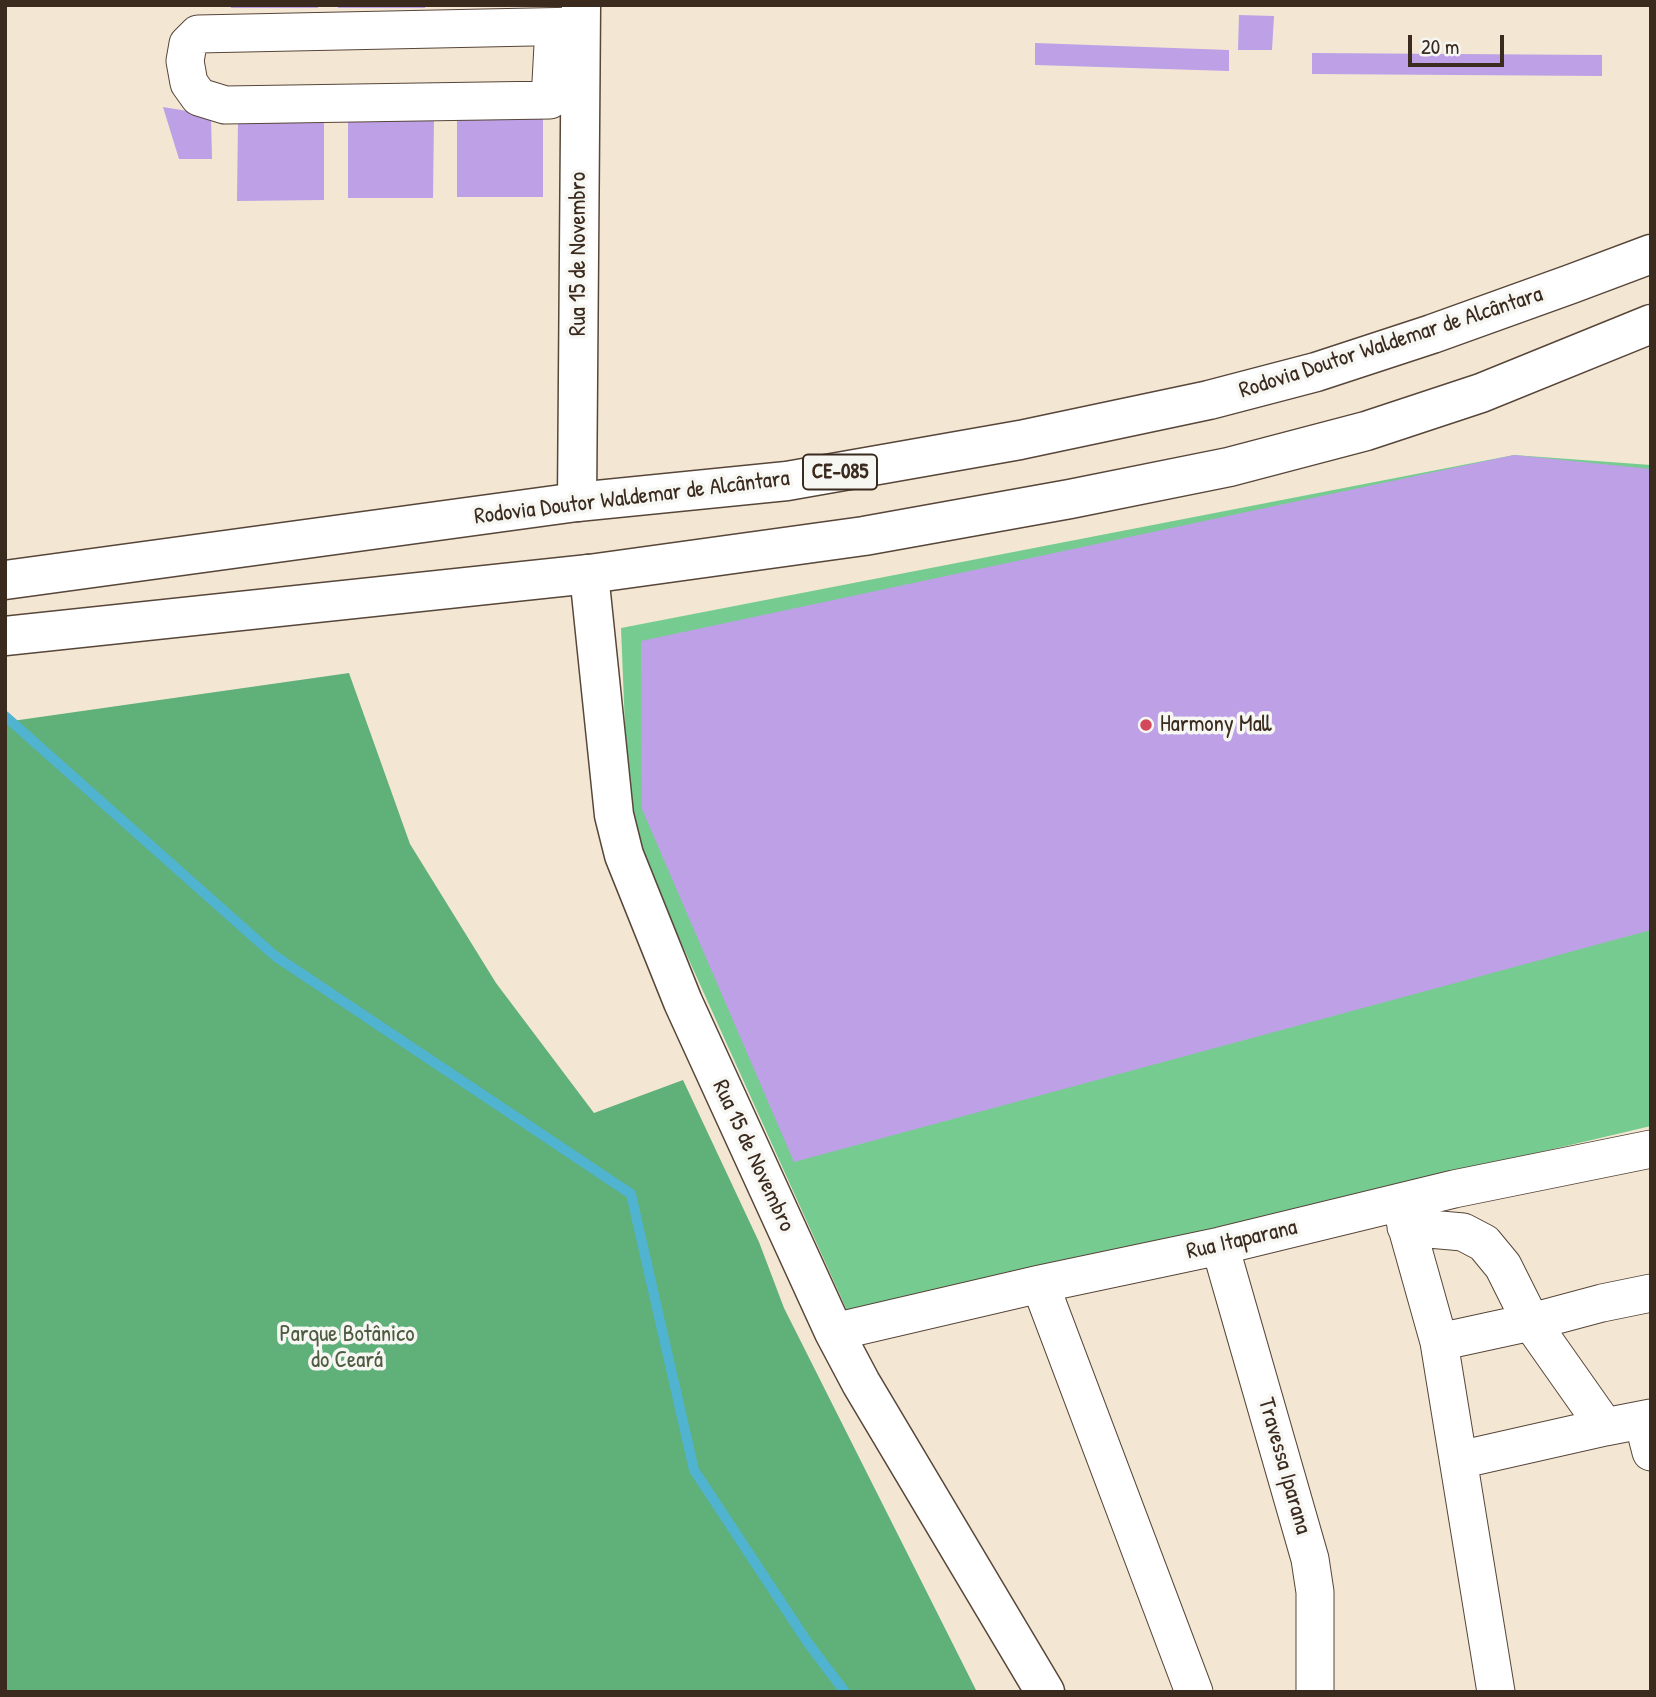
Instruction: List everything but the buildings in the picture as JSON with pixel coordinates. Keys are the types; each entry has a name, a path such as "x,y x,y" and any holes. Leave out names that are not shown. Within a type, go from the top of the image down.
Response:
{"main road":[{"name":"Rua 15 de Novembro","path":"572,19 577,502"},
{"name":"Rodovia Doutor Waldemar de Alcântara","path":"5,580 577,502 787,481 1020,440 1209,400 1316,372 1432,334 1651,254"},
{"path":"5,636 589,574 864,536 1070,499 1229,467 1366,431 1481,393 1651,324"},
{"name":"Rua 15 de Novembro","path":"589,574 614,815 624,855 683,1002 834,1332 861,1383 1045,1692"}],"street":[{"path":"572,19 550,100 225,105 199,97 189,83 185,61 188,44 198,34 572,19"},
{"name":"Rua Itaparana","path":"834,1332 1220,1246 1403,1215 1454,1189 1651,1149"},
{"path":"1403,1215 1463,1233 1484,1243 1503,1266 1531,1322 1605,1427"},
{"path":"1403,1215 1439,1342 1496,1692"},
{"name":"Travessa Iparana","path":"1220,1246 1311,1559 1315,1592 1315,1692"},
{"path":"1040,1284 1194,1692"},
{"path":"1439,1342 1651,1293"},
{"path":"1459,1460 1605,1427 1648,1430"}],"green space":[{"name":"Harmony Mall","path":"1514,455 1651,465 1651,1126 849,1315 629,827 621,628"},
{"name":"Parque Botânico do Ceará","path":"349,673 410,844 496,983 594,1113 683,1080 759,1242 784,1308 977,1692 5,1692 5,722"}],"waterway":[{"path":"5,716 275,956 631,1194 694,1470 808,1643 845,1692"}],"place":[{"name":"Harmony Mall","path":"1146,725"}]}
